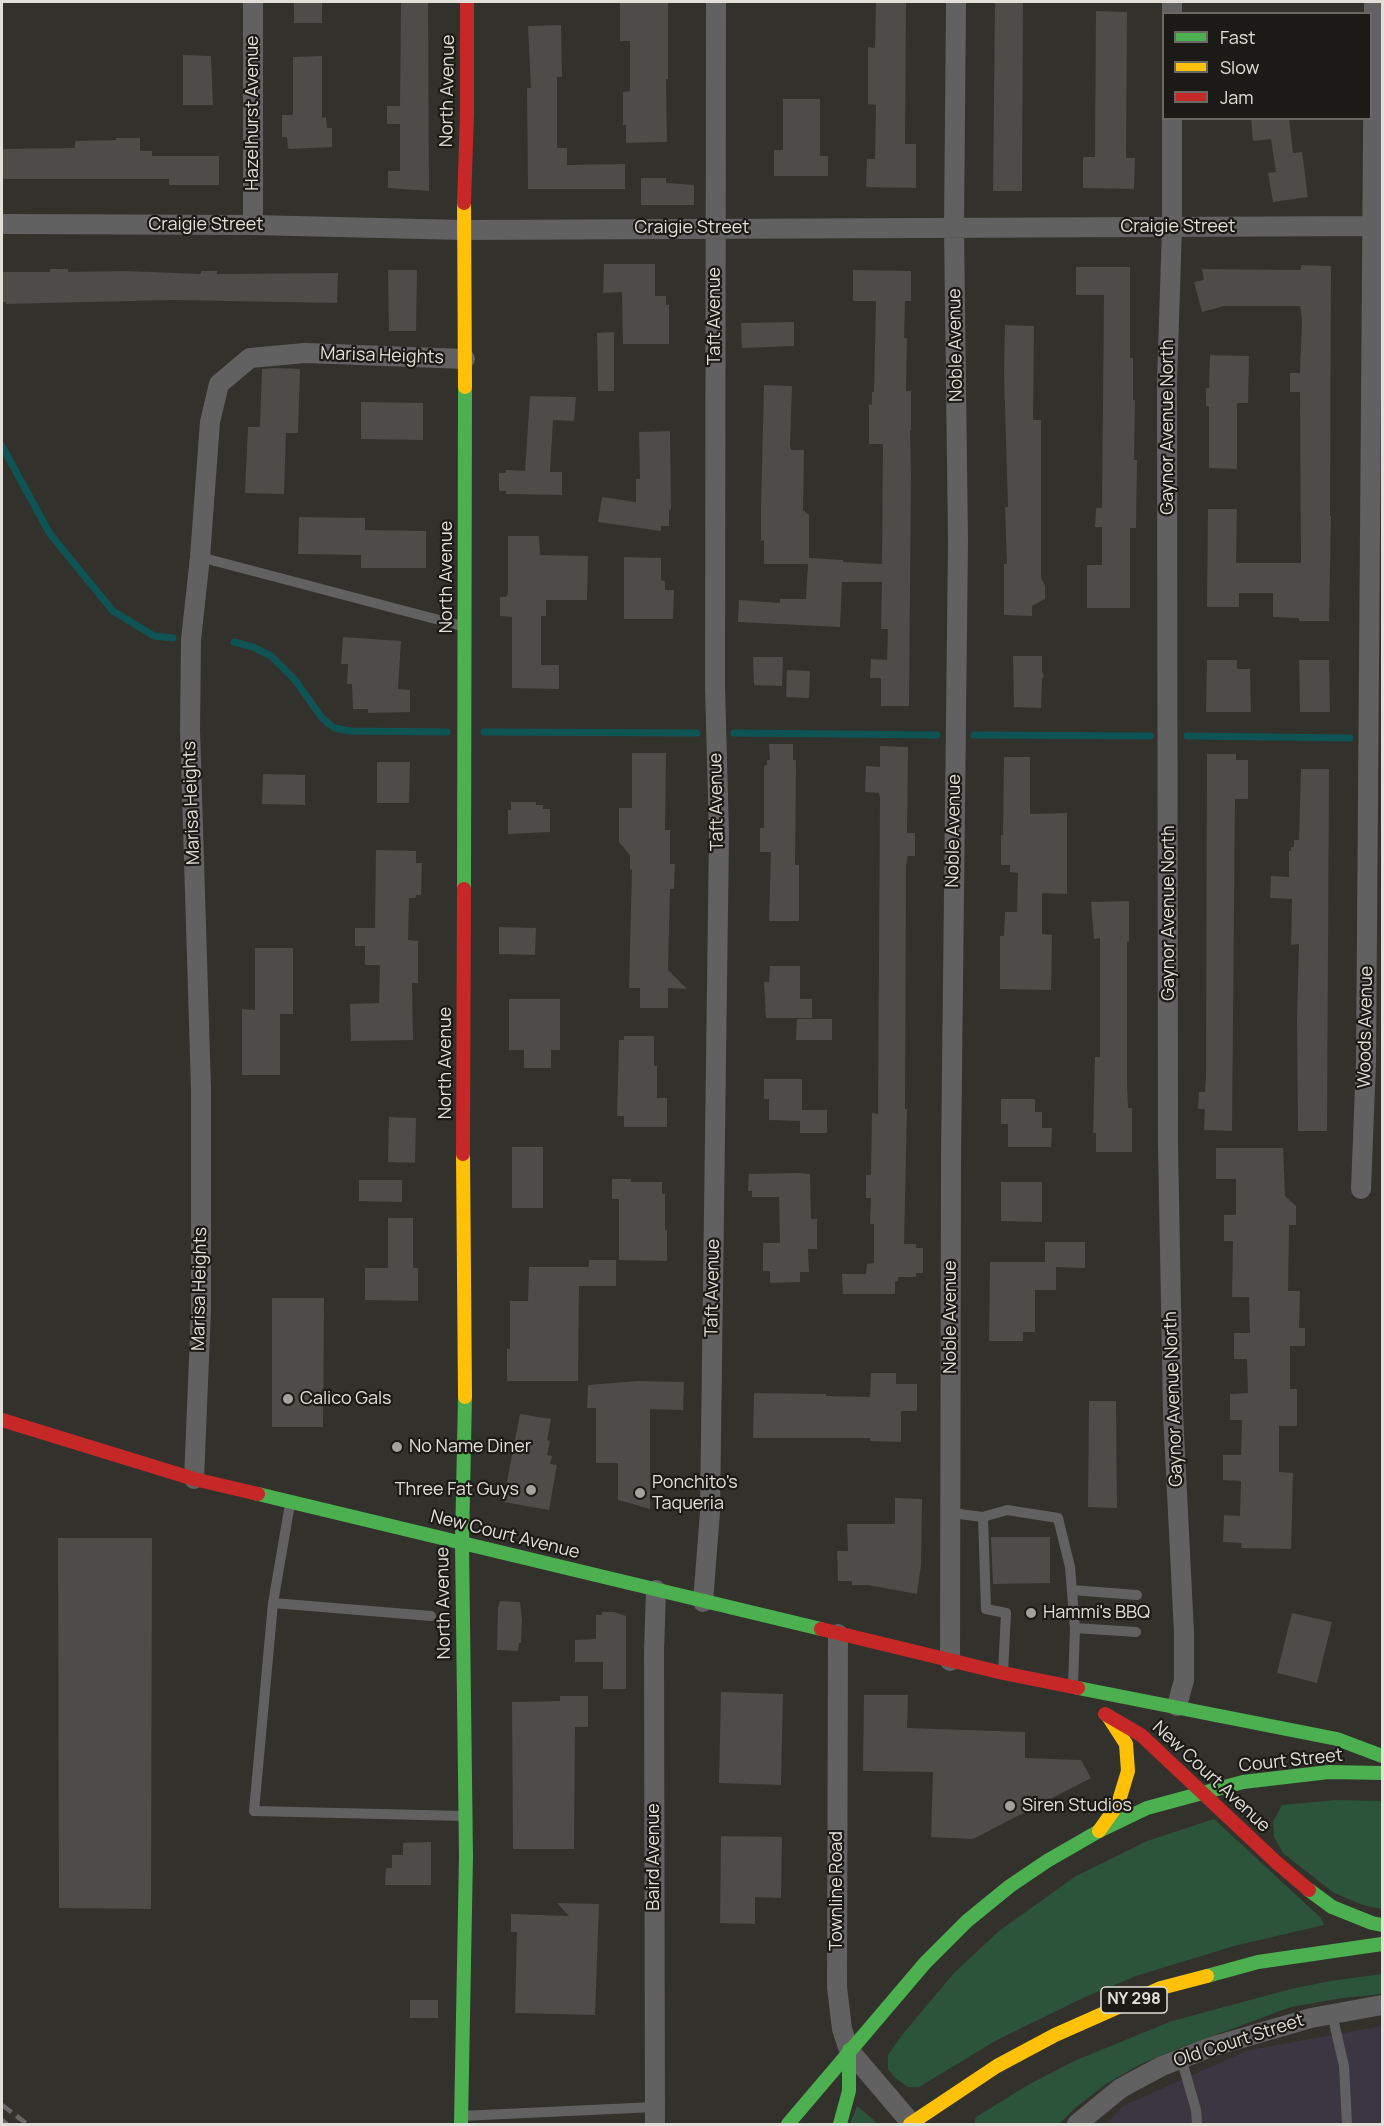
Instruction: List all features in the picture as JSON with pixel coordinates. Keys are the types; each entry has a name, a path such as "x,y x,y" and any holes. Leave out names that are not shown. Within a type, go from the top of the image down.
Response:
{"main road":[{"name":"North Avenue","path":"461,2120 465,1816 462,1542 465,1371 463,230 467,114 467,2"},
{"name":"New Court Avenue","path":"2,1420 194,1479 950,1661 1337,1739 1383,1756"},
{"name":"New Court Avenue","path":"1003,1673 1086,1704 1141,1735 1276,1862 1313,1893 1332,1907 1383,1925"},
{"path":"1099,1831 1118,1804 1128,1771 1126,1744 1108,1716"},
{"name":"Court Street","path":"788,2124 925,1963 967,1921 1010,1886 1047,1861 1099,1831 1147,1808 1243,1782 1329,1772 1383,1773"},
{"name":"NY 298","path":"911,2124 997,2066 1055,2035 1161,1988 1258,1962 1383,1944"},
{"path":"840,2124 849,2091 849,2050"}],"street":[{"name":"Hazelhurst Avenue","path":"253,2 253,225"},
{"name":"Taft Avenue","path":"704,1602 710,1500 719,834 715,687 716,2"},
{"name":"Noble Avenue","path":"950,1661 951,1159 958,541 954,228 956,2"},
{"name":"Woods Avenue","path":"1361,1189 1366,1062 1378,226 1374,2"},
{"name":"Gaynor Avenue North","path":"1172,120 1172,228 1167,382 1168,1144 1173,1413 1184,1633 1184,1680 1177,1706"},
{"name":"Craigie Street","path":"2,224 253,225 463,230 1378,226"},
{"name":"Marisa Heights","path":"194,1479 201,1310 201,1089 190,729 191,640 210,422 219,384 250,358 305,353 465,359"},
{"name":"Baird Avenue","path":"655,2116 656,1590"},
{"name":"Townline Road","path":"838,1634 837,1987 842,2030 849,2050 911,2124"},
{"name":"Old Court Street","path":"1077,2124 1121,2088 1181,2058 1311,2018 1383,2005"}],"lane":[{"path":"200,557 465,627"},
{"path":"291,1502 273,1603 254,1811 465,1816"},
{"path":"951,1513 982,1517 1007,1510 1058,1518 1070,1567 1075,1628 1073,1686"},
{"path":"982,1517 986,1608 1006,1613 1003,1673"},
{"path":"1072,1590 1137,1595"},
{"path":"273,1603 431,1616"},
{"path":"1075,1628 1136,1632"},
{"path":"1332,2014 1344,2066 1347,2124"},
{"path":"1181,2058 1196,2110 1197,2124"},
{"path":"461,2120 655,2116"}],"shaded area":[{"path":"1382,2026 1382,2124 1106,2124 1123,2106 1249,2050"}],"green space":[{"path":"1336,1800 1382,1801 1382,1909 1363,1905 1334,1893 1283,1853 1274,1837 1273,1822 1282,1805"},
{"path":"1214,1819 1321,1918 1324,1925 1234,1946 1136,1976 1083,1998 997,2040 919,2087 908,2087 894,2077 888,2069 888,2055 902,2035 954,1973 999,1931 1076,1876 1147,1841"},
{"path":"1382,1974 1382,1994 1291,2007 1139,2065 1106,2084 1075,2108 1059,2124 974,2124 976,2117 1028,2085 1074,2061 1172,2021 1291,1989"},
{"path":"857,2106 875,2121 876,2124 850,2124"}],"building":[{"path":"294,2 322,2 322,23 294,23"},
{"path":"401,2 428,2 429,191 388,188 388,171 400,171 400,124 387,124 387,106 400,106"},
{"path":"620,2 668,2 667,142 626,143 626,125 623,125 623,92 630,91 630,41 620,41"},
{"path":"876,2 906,2 905,144 916,144 916,188 866,187 867,159 875,159 876,105 868,104 868,47 875,48"},
{"path":"995,2 1023,2 1022,191 993,191"},
{"path":"1096,11 1127,12 1126,158 1135,158 1134,189 1083,188 1083,157 1095,157"},
{"path":"561,25 562,77 557,77 557,148 567,148 567,165 625,164 625,189 528,189 527,88 531,88 528,26"},
{"path":"183,55 211,56 213,105 183,105"},
{"path":"322,56 322,118 326,117 327,128 332,128 332,147 290,149 287,137 282,137 282,115 293,115 293,57"},
{"path":"783,99 820,99 820,156 828,156 828,176 774,176 774,150 783,150"},
{"path":"1251,120 1289,120 1293,153 1302,152 1308,197 1273,202 1268,173 1276,172 1271,139 1253,141"},
{"path":"116,138 140,138 140,151 152,151 152,156 219,156 219,185 169,185 169,179 2,179 2,149 75,148 75,141 116,140"},
{"path":"641,178 666,178 666,183 694,185 694,205 641,205"},
{"path":"604,264 655,264 655,296 666,296 666,305 669,305 669,344 623,344 622,292 603,293"},
{"path":"1301,265 1331,266 1329,621 1299,621 1299,618 1273,617 1273,593 1239,593 1239,607 1207,607 1208,509 1237,509 1236,563 1301,563 1300,392 1290,392 1290,373 1300,373 1302,318 1300,306 1224,306 1202,312 1194,282 1204,280 1202,269 1301,270"},
{"path":"1076,267 1130,267 1130,358 1133,358 1133,400 1135,400 1134,460 1137,460 1136,528 1130,528 1130,608 1087,608 1087,565 1102,565 1102,527 1095,527 1096,508 1102,508 1104,295 1076,295"},
{"path":"50,269 68,269 68,272 126,271 201,274 201,271 217,271 217,274 338,273 337,303 172,300 6,304 2,302 2,272 50,272"},
{"path":"388,270 417,270 416,331 389,331"},
{"path":"853,270 911,271 911,301 905,301 904,338 907,338 906,391 911,391 909,706 881,706 881,678 870,678 871,659 887,660 888,629 881,629 882,582 842,582 840,627 738,622 739,600 780,603 780,599 806,599 808,564 764,564 761,507 764,385 792,386 790,445 791,450 804,450 803,510 809,515 809,558 882,564 883,444 869,444 869,404 872,405 872,392 874,392 876,301 853,301"},
{"path":"794,322 794,346 742,348 741,323"},
{"path":"1005,325 1034,326 1033,420 1041,420 1041,578 1045,586 1045,599 1032,606 1032,616 1004,615 1004,564 1007,564 1005,507 1008,507 1004,374"},
{"path":"614,332 614,391 598,391 597,333"},
{"path":"1210,355 1249,356 1248,403 1237,403 1237,469 1209,468 1209,406 1206,406 1206,388 1209,388"},
{"path":"262,369 300,369 298,433 286,433 284,494 245,493 248,427 260,427"},
{"path":"530,396 576,397 574,421 553,420 550,472 562,472 562,495 506,494 506,491 499,491 499,473 506,473 506,470 525,471"},
{"path":"361,402 423,403 423,440 361,439"},
{"path":"670,431 671,509 669,510 669,526 661,526 661,531 598,522 602,497 636,502 636,479 640,479 639,432"},
{"path":"299,517 365,518 365,530 426,531 426,568 361,568 361,555 298,554"},
{"path":"508,536 539,536 540,555 588,556 587,600 546,600 546,616 541,616 541,665 559,665 559,689 512,688 512,617 500,616 500,597 506,597 508,594"},
{"path":"624,557 661,558 661,580 665,581 665,590 674,590 673,619 624,619"},
{"path":"343,637 401,641 398,689 410,690 410,712 368,713 368,709 353,709 352,684 347,684 348,664 341,664"},
{"path":"1013,656 1042,656 1044,676 1041,708 1014,707"},
{"path":"753,657 783,657 782,686 754,685"},
{"path":"1207,660 1237,660 1237,669 1250,669 1251,712 1206,712"},
{"path":"1299,660 1329,660 1330,712 1300,712"},
{"path":"787,670 810,671 809,698 786,697"},
{"path":"769,744 793,744 793,760 796,760 795,865 799,865 799,921 769,921 771,852 760,852 760,828 764,828 764,766 767,765 767,760 770,760"},
{"path":"880,746 908,747 907,833 915,833 915,856 908,856 906,866 905,1109 907,1109 904,1244 916,1244 916,1248 923,1248 923,1273 916,1273 916,1277 898,1277 898,1281 895,1282 895,1294 843,1294 842,1274 866,1274 867,1264 874,1263 874,1224 870,1224 871,1198 866,1198 866,1175 871,1175 872,1113 878,1114 880,798 879,793 865,792 866,766 880,767"},
{"path":"632,753 666,753 665,830 670,830 670,864 675,864 674,889 670,889 668,970 687,989 668,988 668,1008 640,1008 640,988 629,988 632,870 630,869 630,855 619,842 619,808 632,808"},
{"path":"1207,754 1236,754 1236,760 1248,760 1248,799 1235,799 1232,1131 1204,1130 1205,1109 1198,1109 1199,1092 1205,1092 1206,1079"},
{"path":"1004,757 1030,757 1030,814 1067,813 1067,894 1042,893 1042,934 1052,935 1051,990 1000,989 1000,936 1004,936 1005,912 1017,912 1018,873 1010,872 1010,865 1001,865"},
{"path":"377,762 410,762 409,803 377,803"},
{"path":"1301,769 1329,769 1327,1131 1298,1131 1299,944 1291,945 1292,899 1270,898 1271,876 1289,877 1289,851 1291,847 1294,847 1294,840 1299,840"},
{"path":"263,774 305,775 305,805 262,804"},
{"path":"511,802 536,802 536,805 543,805 543,809 550,809 550,832 508,834 508,810 511,810"},
{"path":"376,850 416,851 416,863 422,863 421,895 409,898 408,940 418,941 418,983 412,983 413,1040 351,1041 350,1004 379,1003 380,965 365,965 365,946 355,946 355,928 375,928"},
{"path":"1129,901 1127,1085 1128,1108 1132,1108 1132,1152 1096,1152 1096,1133 1093,1133 1095,1057 1100,1057 1100,938 1094,939 1091,902"},
{"path":"499,927 536,928 535,955 499,954"},
{"path":"255,948 293,948 293,1014 280,1014 280,1075 242,1075 242,1009 255,1010"},
{"path":"770,966 800,966 800,999 812,999 812,1018 766,1018 764,982 769,982"},
{"path":"509,999 560,999 560,1050 551,1050 551,1068 524,1068 524,1050 509,1050"},
{"path":"797,1019 832,1019 832,1040 796,1040"},
{"path":"624,1036 654,1036 657,1098 667,1098 667,1127 624,1127 624,1116 617,1116 619,1040 624,1040"},
{"path":"764,1079 802,1079 802,1110 827,1110 827,1133 800,1133 800,1121 769,1120 769,1099 764,1099"},
{"path":"1001,1099 1035,1099 1035,1112 1042,1112 1042,1128 1052,1128 1051,1147 1008,1147 1008,1124 1001,1124"},
{"path":"389,1117 416,1118 415,1163 388,1162"},
{"path":"512,1147 543,1147 543,1208 512,1208"},
{"path":"1216,1148 1283,1148 1285,1196 1296,1206 1296,1225 1289,1225 1288,1291 1300,1291 1299,1328 1305,1328 1305,1346 1290,1346 1290,1389 1297,1389 1297,1426 1279,1426 1279,1472 1293,1473 1291,1549 1241,1548 1242,1543 1223,1542 1224,1515 1240,1516 1241,1481 1223,1480 1223,1455 1241,1455 1242,1420 1230,1420 1230,1394 1248,1393 1247,1359 1234,1359 1234,1333 1250,1333 1249,1297 1232,1297 1233,1241 1224,1241 1224,1215 1236,1215 1236,1179 1216,1179"},
{"path":"749,1174 810,1174 811,1219 817,1219 817,1249 808,1249 809,1272 800,1272 800,1282 770,1283 770,1271 763,1271 763,1243 780,1243 779,1197 752,1197 752,1191 748,1191"},
{"path":"612,1179 631,1179 631,1182 662,1182 662,1194 665,1194 667,1261 619,1260 619,1199 612,1199"},
{"path":"359,1180 402,1180 402,1202 359,1201"},
{"path":"1001,1182 1042,1182 1042,1222 1001,1221"},
{"path":"388,1218 413,1218 413,1268 418,1268 418,1301 365,1300 365,1268 388,1268"},
{"path":"1045,1242 1085,1242 1085,1268 1056,1267 1056,1290 1035,1290 1035,1332 1023,1332 1023,1341 989,1341 990,1262 1045,1262"},
{"path":"589,1260 616,1260 616,1286 579,1286 578,1381 507,1381 510,1301 528,1301 529,1267 589,1267"},
{"path":"272,1298 324,1298 323,1427 272,1427"},
{"path":"871,1373 896,1373 896,1384 917,1384 917,1411 901,1411 901,1442 870,1441 870,1438 753,1438 754,1393 870,1397"},
{"path":"638,1381 684,1382 683,1410 650,1409 650,1509 618,1500 618,1463 596,1463 596,1408 587,1408 588,1385"},
{"path":"1089,1401 1116,1401 1117,1508 1088,1507"},
{"path":"520,1414 551,1419 547,1455 552,1456 550,1464 557,1465 549,1510 503,1502"},
{"path":"895,1498 922,1499 921,1565 917,1594 868,1585 852,1585 852,1581 838,1581 837,1551 848,1551 847,1524 895,1524"},
{"path":"991,1537 1050,1537 1050,1583 993,1584"},
{"path":"58,1538 152,1538 151,1909 59,1908"},
{"path":"500,1601 520,1602 522,1620 521,1643 519,1643 518,1651 497,1650"},
{"path":"602,1612 614,1612 626,1616 626,1689 603,1689 603,1662 575,1662 575,1640 596,1639 596,1615 602,1615"},
{"path":"1292,1613 1332,1622 1317,1683 1277,1673"},
{"path":"721,1692 783,1694 781,1785 719,1783"},
{"path":"864,1695 908,1695 907,1728 1025,1732 1025,1758 1081,1760 1091,1778 973,1839 931,1837 933,1772 863,1771"},
{"path":"560,1696 588,1696 588,1727 575,1727 574,1849 513,1849 512,1702 560,1701"},
{"path":"721,1836 782,1837 781,1898 755,1897 755,1924 720,1923"},
{"path":"431,1842 431,1885 385,1885 386,1868 392,1868 392,1855 403,1855 403,1843"},
{"path":"557,1903 599,1904 595,2015 515,2013 517,1932 511,1932 511,1914 569,1916"},
{"path":"410,2000 438,2000 438,2018 410,2018"}],"waterway":[{"path":"2,446 50,534 113,611 154,636 173,638"},
{"path":"234,642 253,647 271,656 295,680 322,718 334,728 350,731 447,732"},
{"path":"484,732 697,733"},
{"path":"734,733 937,735"},
{"path":"974,735 1151,736"},
{"path":"1187,736 1350,738"}],"railway":[{"path":"2,2105 27,2124"},
{"path":"2,2120 7,2124"}],"traffic: fast":[{"path":"464,889 465,387"},
{"path":"461,2124 466,1856 462,1542 465,1397"},
{"path":"258,1494 821,1629"},
{"path":"1078,1688 1337,1739 1382,1756"},
{"path":"788,2124 925,1963 967,1921 1010,1886 1047,1861 1099,1831 1147,1808 1243,1782 1329,1772 1382,1773"},
{"path":"1309,1890 1332,1907 1382,1925"},
{"path":"1207,1976 1258,1962 1382,1944"},
{"path":"840,2124 849,2091 849,2050"}],"traffic: slow":[{"path":"464,203 465,387"},
{"path":"463,1154 465,1397"},
{"path":"1099,1831 1118,1804 1128,1771 1126,1744 1108,1716"},
{"path":"910,2124 997,2066 1055,2035 1161,1988 1207,1976"}],"traffic: jam":[{"path":"464,203 467,2"},
{"path":"463,1154 464,889"},
{"path":"2,1420 194,1479 258,1494"},
{"path":"821,1629 1003,1673 1078,1688"},
{"path":"1105,1714 1141,1735 1309,1890"}],"place":[{"name":"Calico Gals","path":"288,1399"},
{"name":"No Name Diner","path":"397,1447"},
{"name":"Three Fat Guys","path":"531,1490"},
{"name":"Ponchito's Taqueria","path":"640,1493"},
{"name":"Hammi's BBQ","path":"1031,1613"},
{"name":"Siren Studios","path":"1010,1806"}]}
